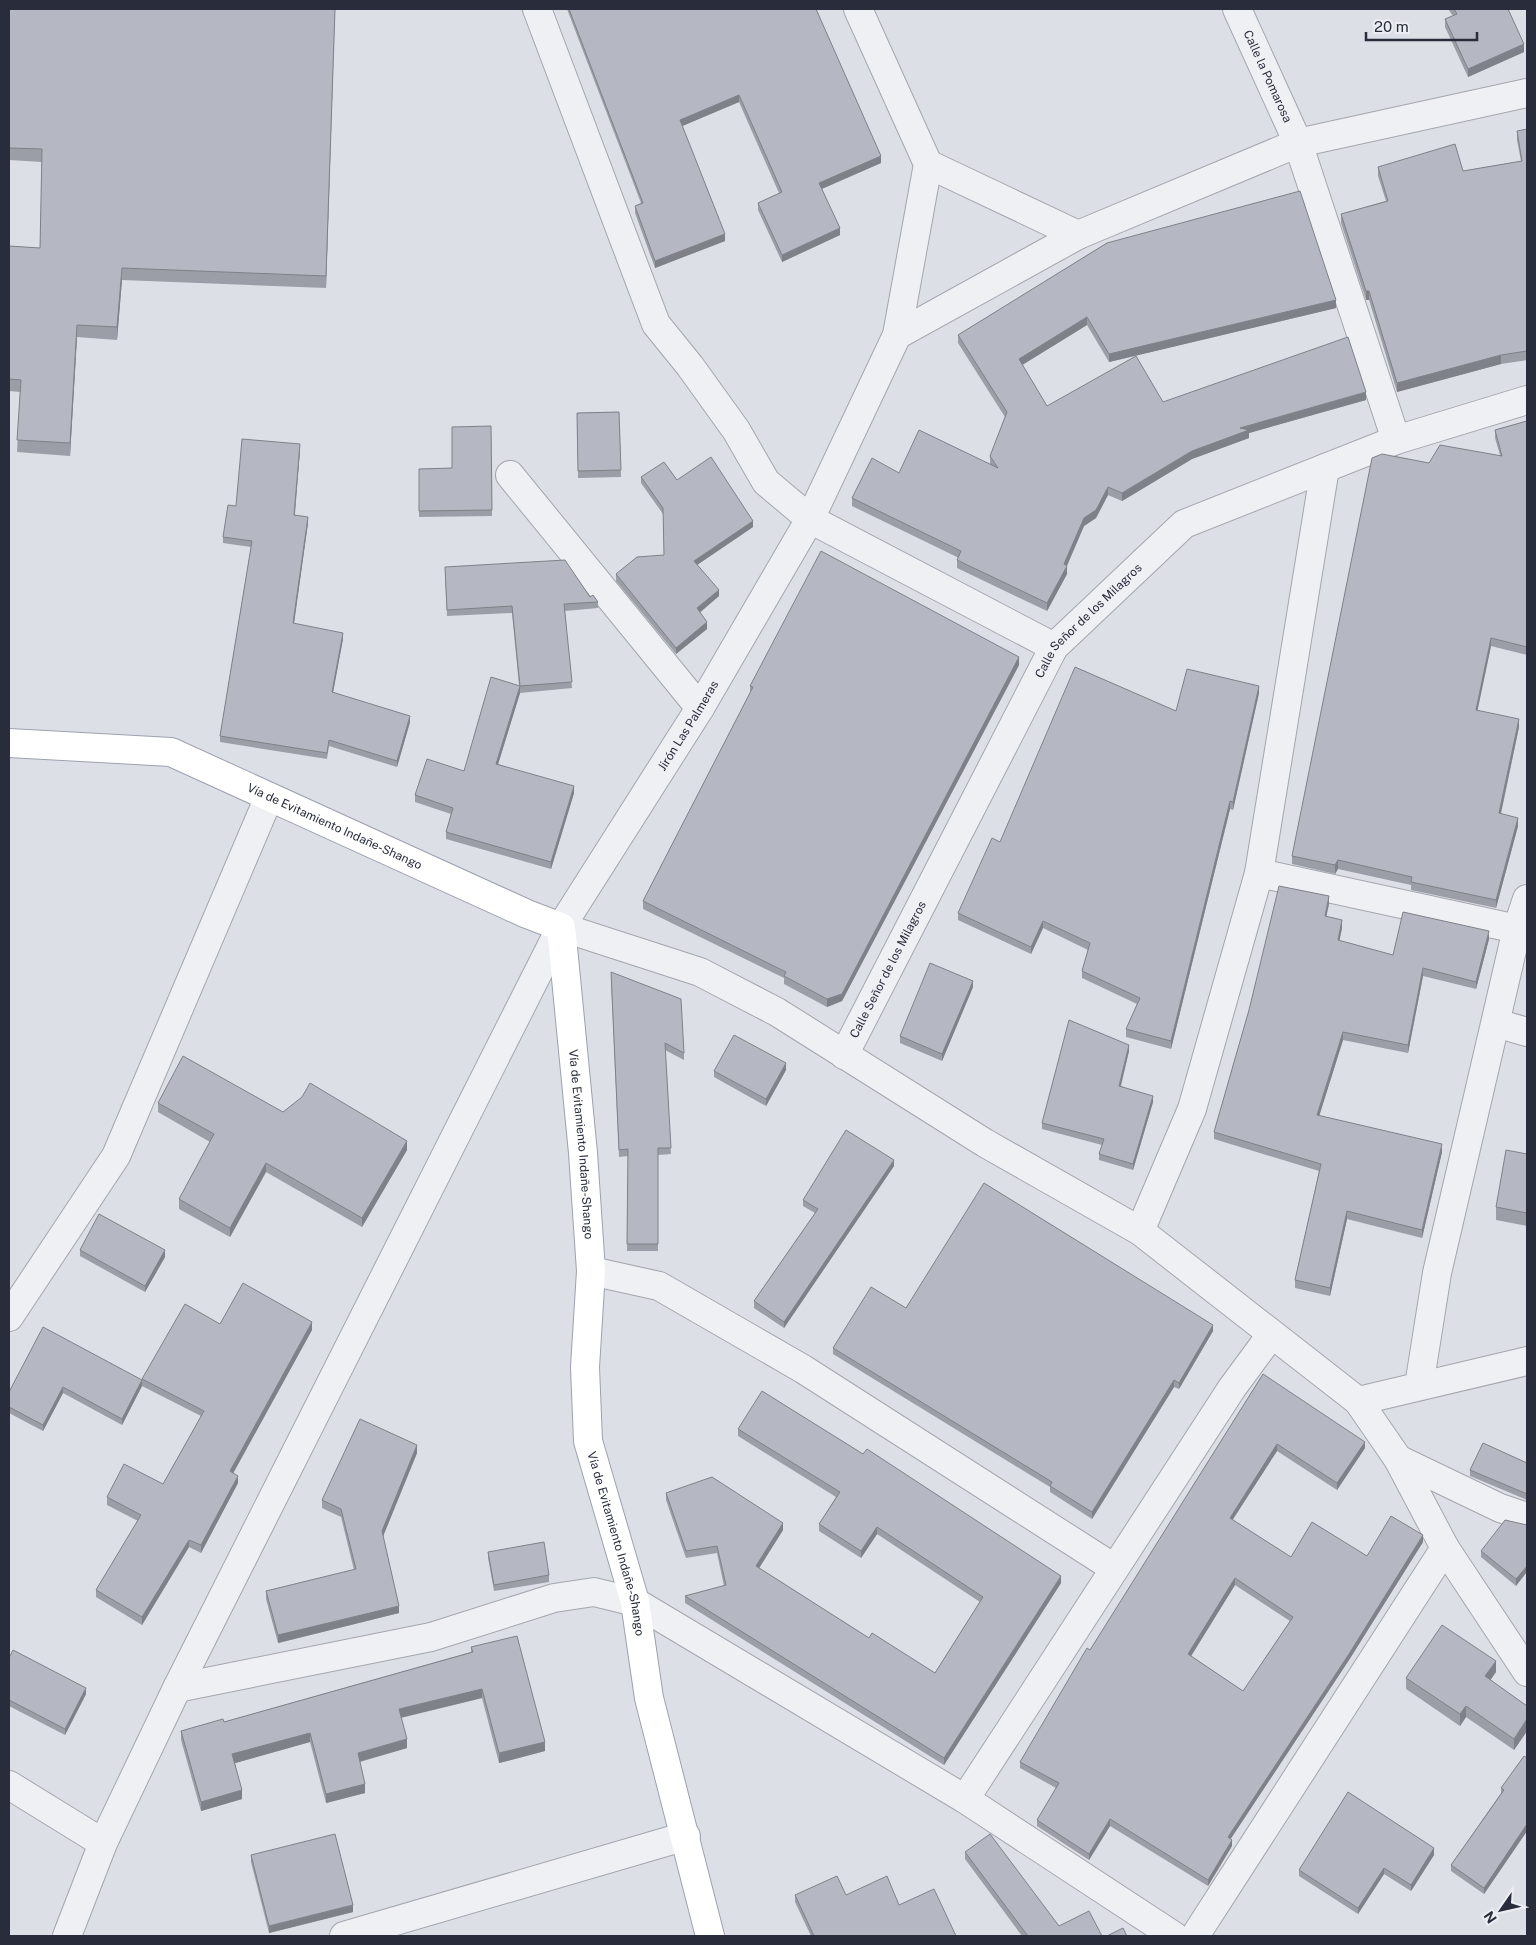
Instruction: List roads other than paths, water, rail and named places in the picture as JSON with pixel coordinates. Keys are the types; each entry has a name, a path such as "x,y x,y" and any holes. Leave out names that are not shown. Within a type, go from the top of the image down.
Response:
{"main road":[{"name":"Vía de Evitamiento Indañe-Shango","path":"9,743 171,752 526,914 561,927 583,1153 591,1271 585,1366 588,1441 635,1602 649,1698 686,1836 710,1936"}],"street":[{"path":"537,9 656,324 690,366 736,430 766,482 810,519 1054,647"},
{"path":"858,9 928,164 1078,235"},
{"name":"Calle la Pomarosa","path":"1237,9 1298,143 1396,440"},
{"path":"897,335 1078,235 1298,143 1527,92"},
{"name":"Jirón Las Palmeras","path":"67,1936 103,1842 177,1688 561,927 700,708 810,519 897,335 928,164"},
{"name":"Calle Señor de los Milagros","path":"844,1055 1054,647 1184,524 1396,440 1527,400"},
{"path":"1140,1231 1192,1109 1259,873 1325,468"},
{"path":"510,475 700,708"},
{"path":"9,1317 116,1156 269,798"},
{"path":"1259,873 1516,928"},
{"path":"1419,1386 1437,1273 1496,1023 1516,928 1527,899"},
{"path":"561,927 700,972 777,1012 985,1143 1140,1231 1358,1401 1398,1459 1445,1548 1527,1672"},
{"path":"1496,1023 1527,1032"},
{"path":"591,1271 659,1286 803,1369 1114,1568"},
{"path":"965,1798 1232,1388 1271,1335"},
{"path":"1358,1401 1527,1361"},
{"path":"1398,1459 1500,1508 1527,1517"},
{"path":"1195,1936 1445,1548"},
{"path":"177,1688 431,1637 554,1598 594,1592 635,1602 965,1798 1174,1936"},
{"path":"9,1785 103,1842"},
{"path":"344,1936 686,1836"}]}
